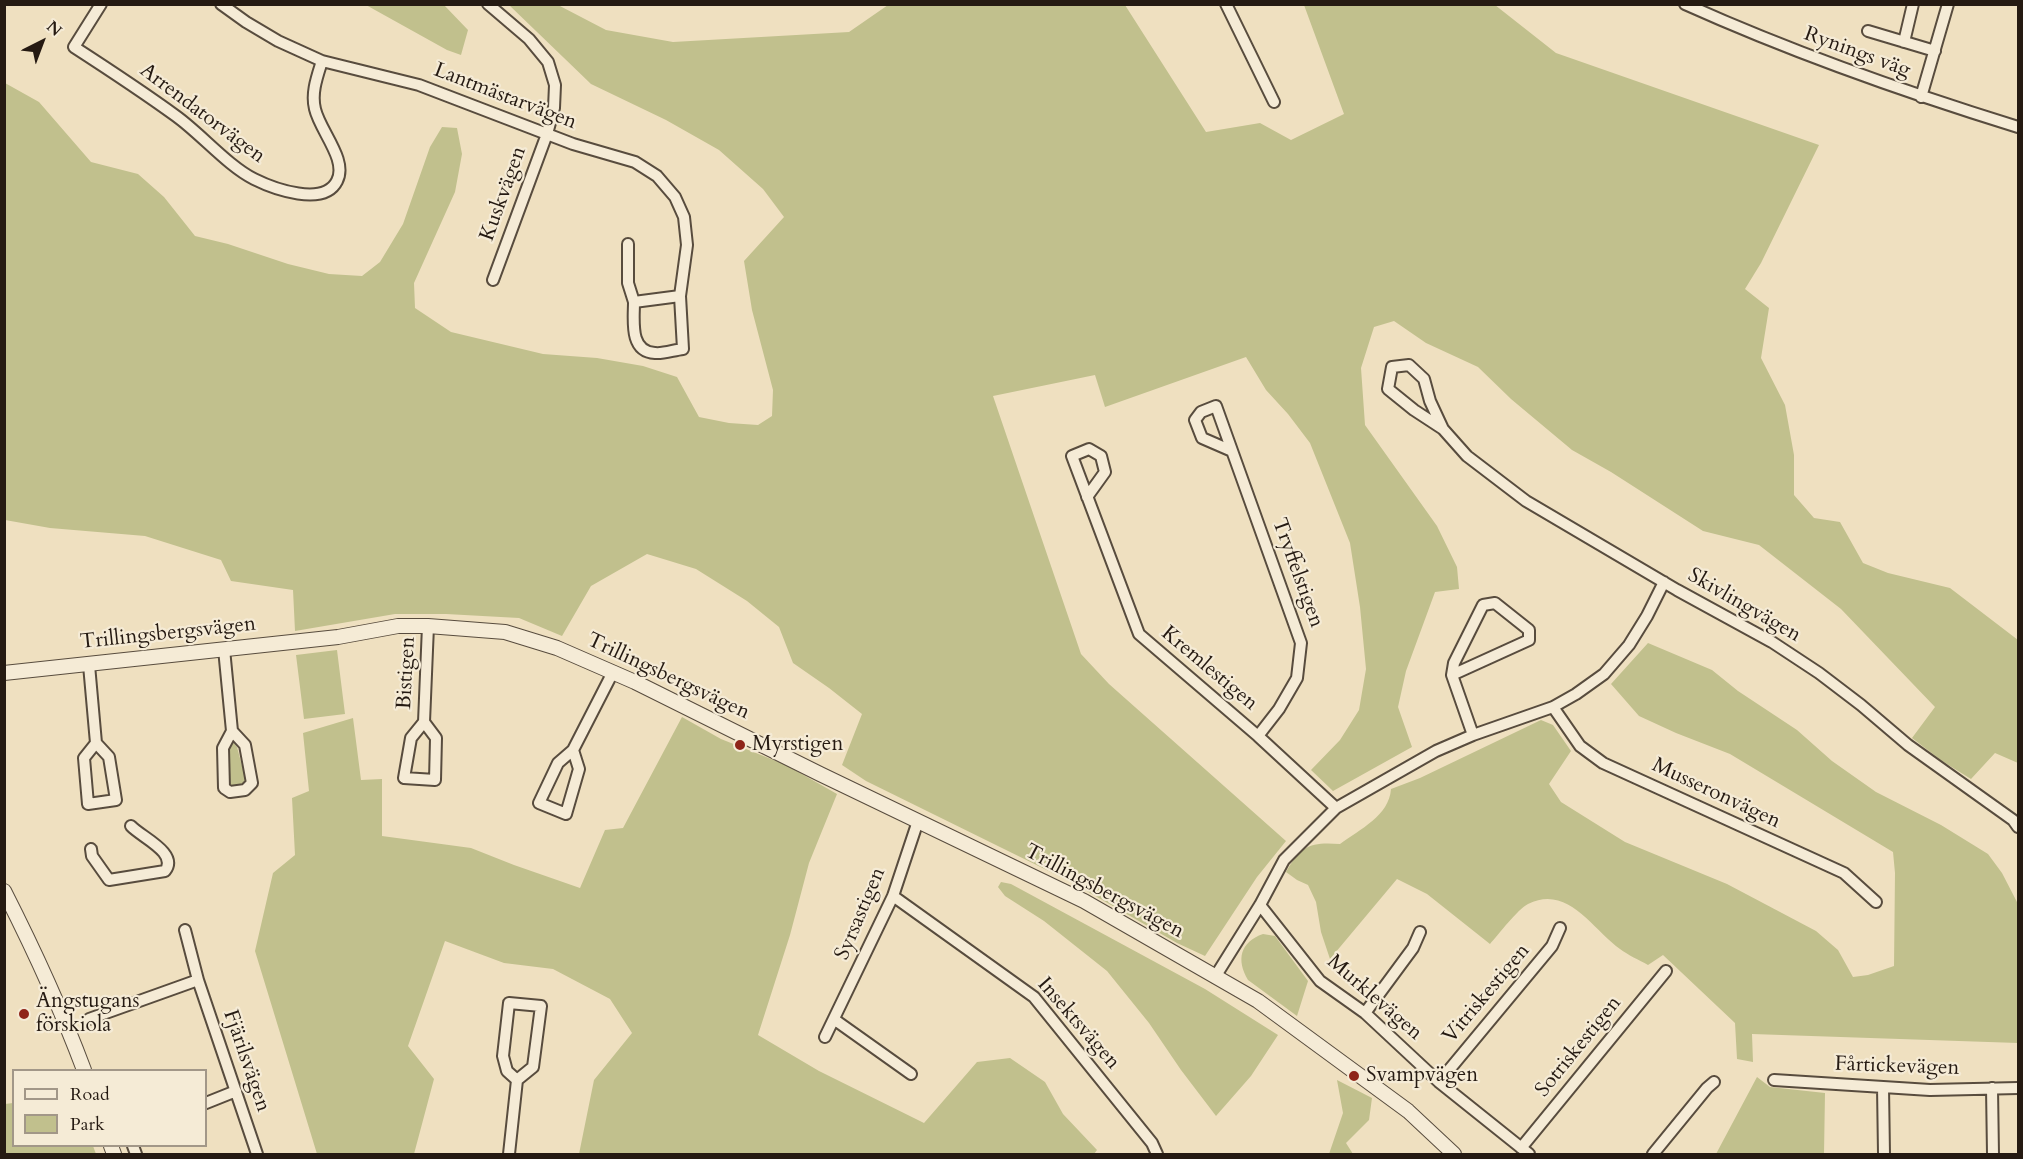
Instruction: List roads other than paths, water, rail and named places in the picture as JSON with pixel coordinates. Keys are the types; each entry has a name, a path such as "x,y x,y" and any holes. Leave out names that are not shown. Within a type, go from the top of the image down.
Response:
{"street":[{"name":"Arrendatorvägen","path":"101,4 74,46 190,126 253,178 300,194 315,195 327,192 337,182 341,170 335,152 320,127 314,107 314,88 322,61"},
{"name":"Lantmästarvägen","path":"221,4 278,41 322,61 419,85 573,144 635,162 657,176 675,197 684,217 687,245 680,296 683,349 655,353 646,351 634,337 634,302 628,283 628,244"},
{"name":"Kuskvägen","path":"488,4 529,39 548,62 555,85 554,108 547,134 493,280"},
{"path":"1226,4 1274,102"},
{"name":"Rynings väg","path":"1685,4 1751,34 1921,97 2019,127"},
{"path":"1904,42 1913,4"},
{"path":"1921,97 1948,4"},
{"path":"1868,31 1935,51"},
{"path":"634,302 680,296"},
{"name":"Skivlingvägen","path":"1443,429 1430,401 1424,379 1409,364 1392,368 1388,389 1443,429 1467,456 1526,501 1772,642 1862,705 1908,745 2019,826"},
{"name":"Tryffelstigen","path":"1232,451 1301,644 1297,678 1279,709 1258,736"},
{"name":"Kremlestigen","path":"1087,497 1138,634 1258,736 1336,808"},
{"path":"1215,977 1260,905 1284,860 1336,808 1436,751 1473,735 1552,707 1604,674 1629,645 1664,582"},
{"path":"1452,675 1529,640 1529,630 1495,603 1484,605 1454,663 1452,675 1473,735"},
{"name":"Trillingsbergsvägen","path":"4,673 338,637 398,626 505,632 557,648 614,672 1084,901 1258,1001 1329,1051 1408,1112 1454,1155"},
{"name":"Bistigen","path":"424,722 436,738 435,780 404,778 411,738 424,722 428,626"},
{"path":"224,649 232,731 223,748 224,788 230,792 245,790 252,783 245,745 232,731"},
{"path":"89,665 96,743 109,757 116,800 88,804 84,758 96,743"},
{"path":"573,750 579,769 566,814 539,803 558,763 573,750 614,672"},
{"name":"Musseronvägen","path":"1552,707 1580,746 1604,763 1844,873 1876,902"},
{"name":"Syrsastigen","path":"825,1037 893,896 918,821"},
{"path":"91,849 92,856 109,880 165,871 169,862 161,849 139,835 131,826"},
{"path":"4,891 30,941 70,1032 83,1069"},
{"name":"Insektsvägen","path":"893,896 1034,997 1152,1143 1157,1155"},
{"name":"Murklevägen","path":"1260,905 1320,981 1365,1013 1439,1082 1525,1151"},
{"name":"Vitriskestigen","path":"1439,1082 1552,946 1560,928"},
{"name":"Fjärilsvägen","path":"184,930 198,980 257,1154"},
{"path":"1365,1013 1413,948 1420,932"},
{"name":"Sotriskestigen","path":"1525,1151 1666,971"},
{"path":"89,1019 198,980"},
{"path":"509,1155 517,1080 533,1067 541,1006 509,1003 503,1056 507,1071 517,1080"},
{"path":"835,1020 911,1074"},
{"name":"Fårtickevägen","path":"1774,1080 1930,1090 2019,1088"},
{"path":"1653,1155 1714,1082"},
{"path":"1883,1087 1884,1155"},
{"path":"1992,1088 1993,1155"},
{"path":"207,1103 236,1091"}],"place":[{"name":"Myrstigen","path":"740,745"},
{"name":"Ängstugans förskiola","path":"24,1014"},
{"name":"Svampvägen","path":"1354,1076"}]}
